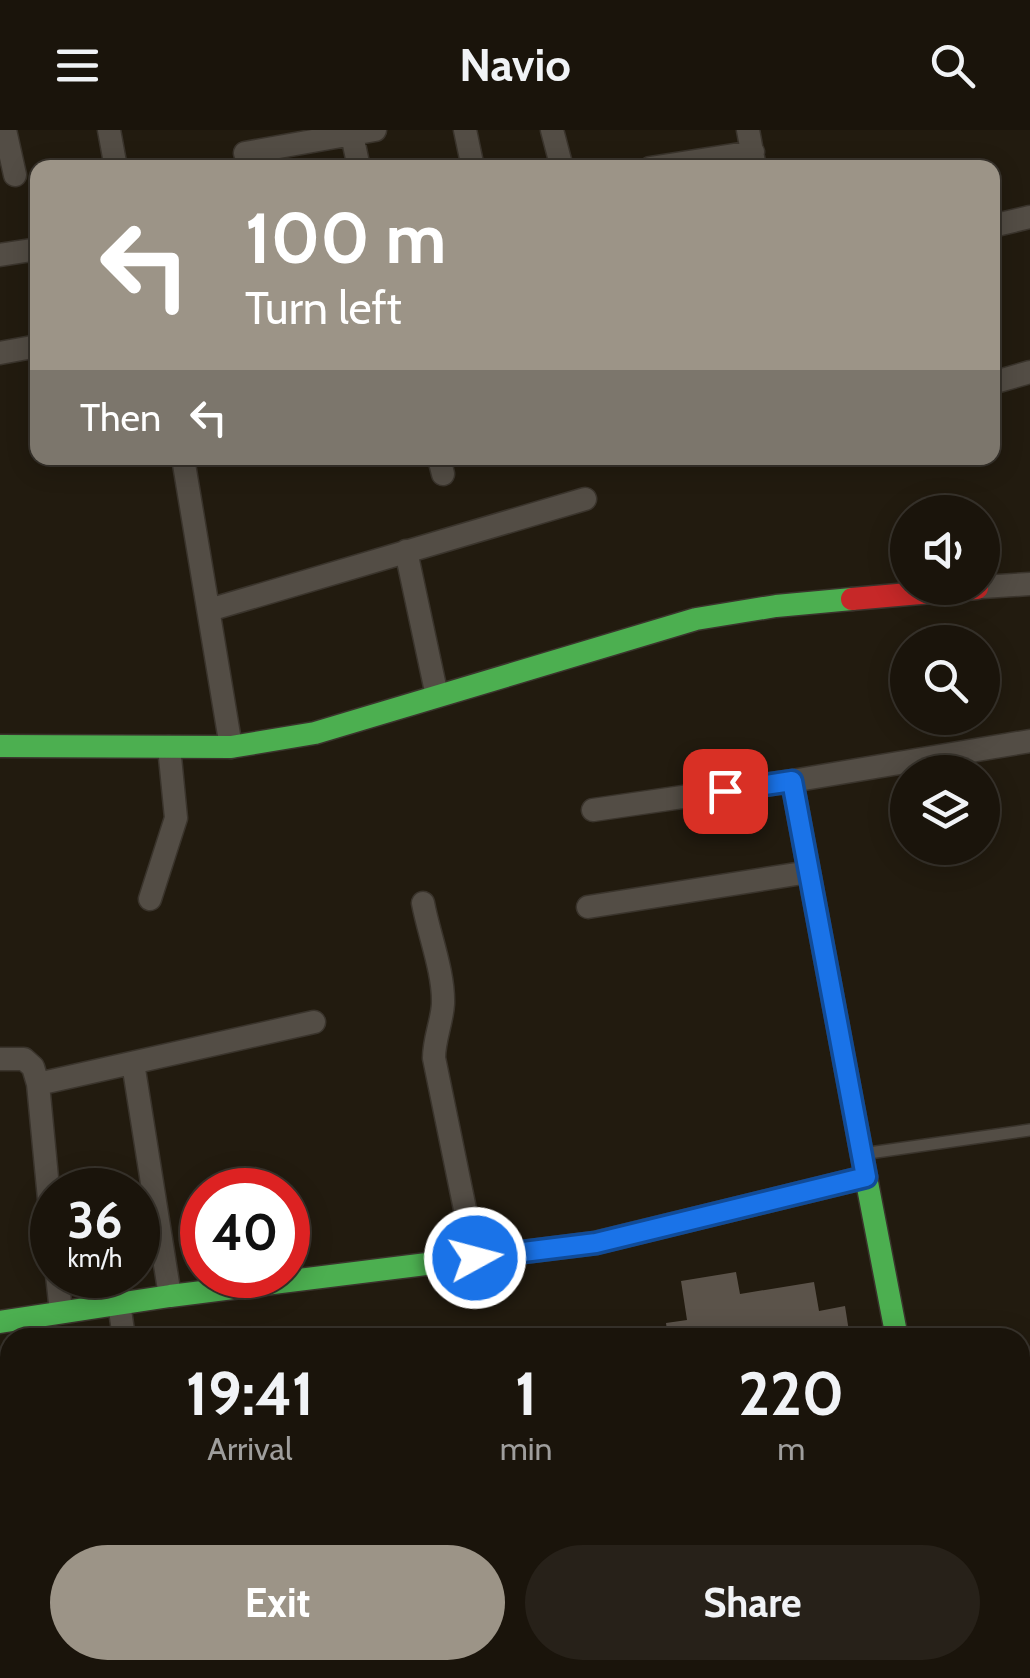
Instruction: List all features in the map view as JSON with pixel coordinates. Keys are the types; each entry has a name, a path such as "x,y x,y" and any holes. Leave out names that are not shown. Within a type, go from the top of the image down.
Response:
{"main road":[{"path":"0,746 232,747 314,733 696,620 809,602 890,595"},
{"path":"0,1322 170,1296 596,1243 864,1165 895,1328"}],"street":[{"path":"5,130 14,174"},
{"path":"109,130 115,160"},
{"path":"465,130 471,160"},
{"path":"552,130 560,160"},
{"path":"244,150 360,131 359,160"},
{"path":"695,160 752,150"},
{"path":"1000,224 1030,218"},
{"path":"0,256 30,250"},
{"path":"0,353 30,347"},
{"path":"1000,381 1030,372"},
{"path":"185,465 232,747"},
{"path":"208,610 585,499"},
{"path":"406,552 436,696"},
{"path":"1000,586 1030,584"},
{"path":"593,810 1030,741"},
{"path":"150,899 176,818 169,747"},
{"path":"792,781 864,1165"},
{"path":"588,908 809,872"},
{"path":"422,904 442,992 434,1058 475,1258"},
{"path":"38,1084 314,1022"},
{"path":"0,1060 24,1058 33,1068 46,1168"},
{"path":"133,1063 170,1296"},
{"path":"59,1298 60,1312"},
{"path":"120,1303 123,1328"}],"lane":[{"path":"864,1165 1030,1130"}],"building":[{"path":"736,1272 740,1294 814,1282 819,1311 845,1306 848,1328 667,1328 666,1323 687,1320 681,1281"}],"traffic: fast":[{"path":"0,746 231,747 315,733 696,619 852,599"},
{"path":"0,1322 170,1296 595,1243 866,1177 895,1328"}],"traffic: jam":[{"path":"852,599 890,596"}],"route":[{"path":"475,1258 596,1243 866,1177 792,781 725,791"}]}
